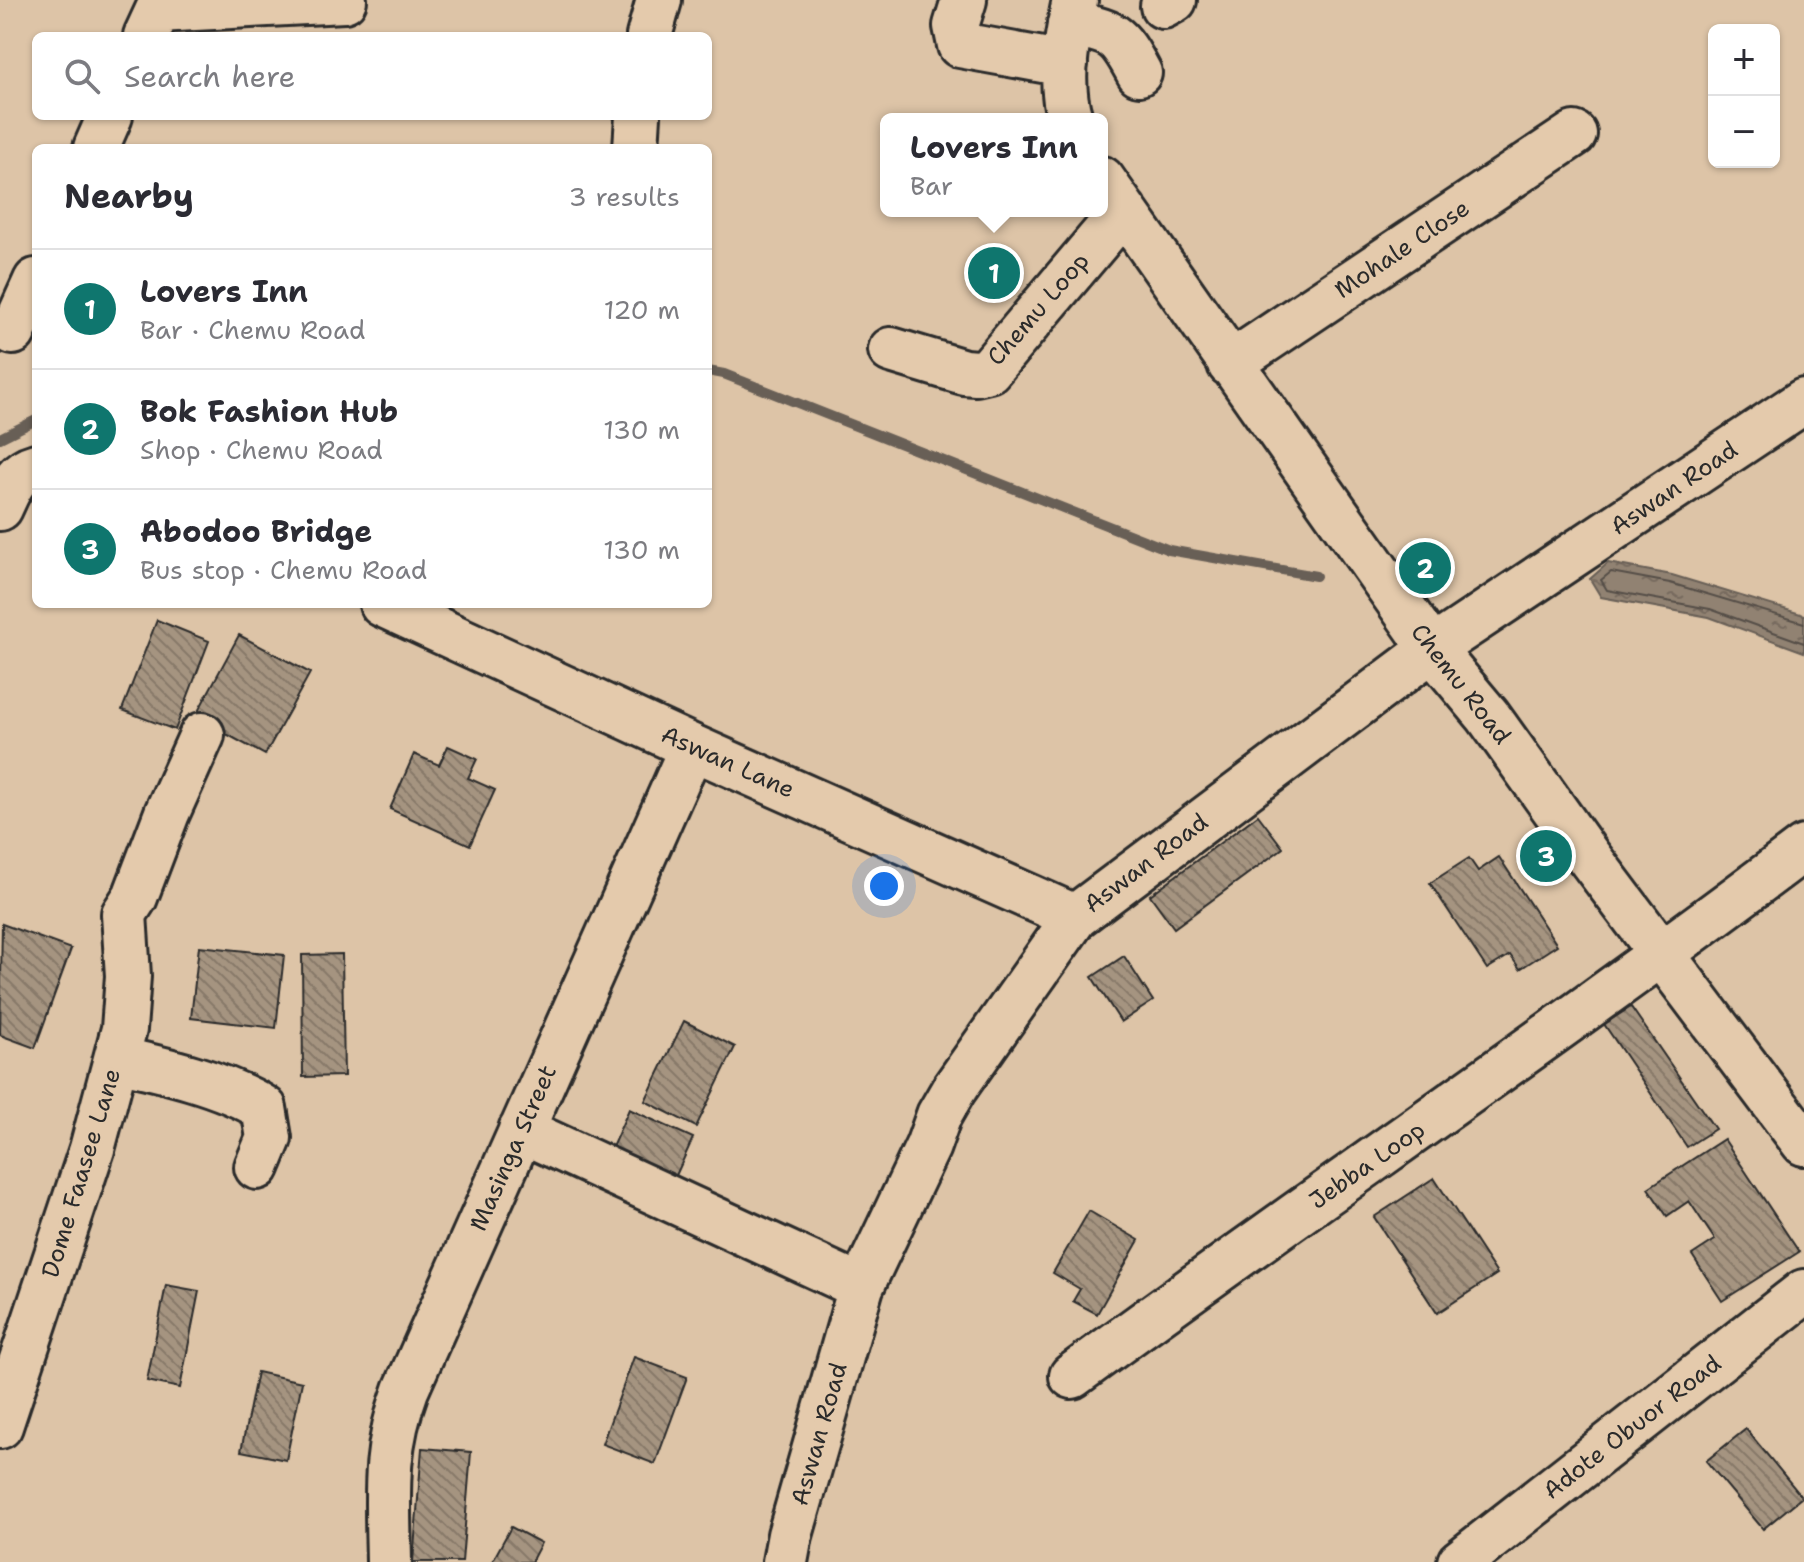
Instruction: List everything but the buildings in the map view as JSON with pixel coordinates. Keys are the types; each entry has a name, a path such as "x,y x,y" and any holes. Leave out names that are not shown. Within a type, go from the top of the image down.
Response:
{"street":[{"path":"148,32 158,10 344,0"},
{"path":"650,32 659,0"},
{"path":"964,0 956,26 960,45 1070,29 1104,30 1125,46 1139,73"},
{"path":"1068,113 1064,100 1070,29"},
{"path":"98,144 108,120"},
{"path":"636,144 638,120"},
{"name":"Mohale Close","path":"1230,364 1574,134"},
{"name":"Chemu Road","path":"1113,194 1432,649 1488,716 1804,1143"},
{"name":"Chemu Loop","path":"891,350 964,372 989,370 1097,217"},
{"path":"13,332 32,290"},
{"name":"Aswan Road","path":"785,1562 861,1287 928,1146 939,1115 954,1089 1075,917 1432,649 1804,401"},
{"path":"0,508 12,480 32,468"},
{"name":"Aswan Lane","path":"391,608 692,747 1075,917"},
{"name":"Dome Faasee Lane","path":"0,1426 92,1149 124,1029 128,1000 124,914 135,897 167,813 202,735"},
{"name":"Masinga Street","path":"389,1562 387,1489 389,1450 395,1421 692,747"},
{"name":"Jebba Loop","path":"1072,1376 1662,955 1804,848"},
{"path":"116,1059 164,1069 246,1097 264,1108 269,1138 257,1167"},
{"path":"521,1130 861,1287"},
{"name":"Adote Obuor Road","path":"1460,1562 1804,1292"}],"water":[{"path":"1608,563 1672,575 1804,615 1804,652 1709,617 1601,597 1590,579"}],"waterway":[{"path":"712,372 1169,550 1316,576"},
{"path":"0,438 32,422"}],"place":[{"name":"Lovers Inn","path":"994,273"},
{"name":"Bok Fashion Hub","path":"1425,568"},
{"name":"Abodoo Bridge","path":"1546,856"}]}
